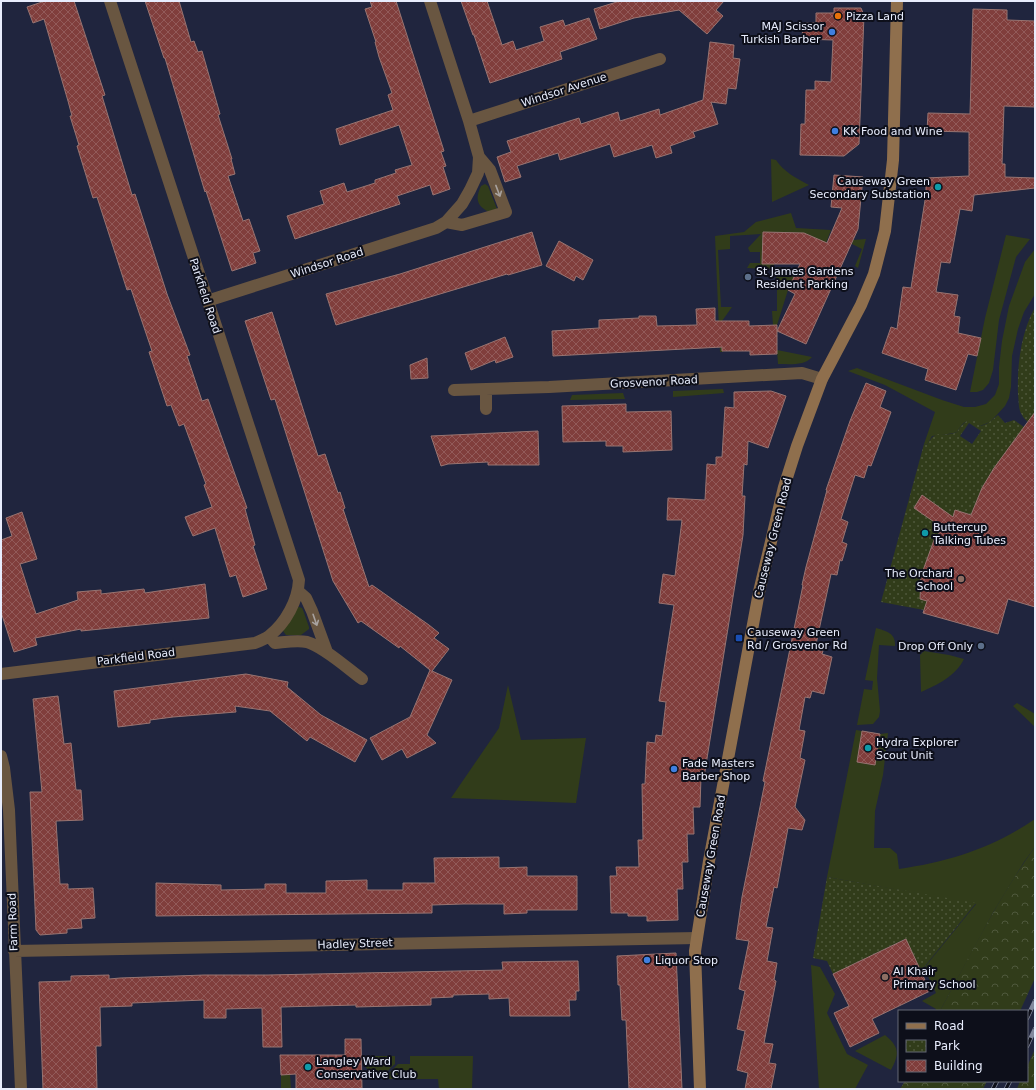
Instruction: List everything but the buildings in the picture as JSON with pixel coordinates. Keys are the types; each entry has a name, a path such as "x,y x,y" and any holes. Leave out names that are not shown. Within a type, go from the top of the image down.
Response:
{"main road":[{"name":"Causeway Green Road","path":"700,1089 695,956 709,861 759,592 784,487 797,446 822,379 861,305 874,274 885,231 892,160 897,1"}],"street":[{"name":"Parkfield Road","path":"1,674 255,643 269,636 286,616 294,603 298,591 298,580 110,1"},
{"name":"Windsor Road","path":"207,301 436,228 446,222 462,204 478,173 479,157 469,121 430,1"},
{"name":"Windsor Avenue","path":"469,121 660,59"},
{"name":"Windsor Road","path":"446,222 462,225 506,212 490,170 479,157"},
{"name":"Grosvenor Road","path":"454,390 549,388 802,373 822,379"},
{"path":"486,389 486,409"},
{"name":"Parkfield Road","path":"298,591 306,598 327,652"},
{"path":"269,636 276,643 298,641 308,642 327,652 362,678"},
{"name":"Farm Road","path":"1,756 4,768 9,810 21,1089"},
{"name":"Hadley Street","path":"14,951 697,938"}],"green space":[{"path":"771,159 776,160 787,171 809,185 772,202"},
{"path":"485,184 488,186 497,209 489,212 481,207 478,200 478,194 481,186"},
{"path":"791,213 796,228 831,230 826,243 804,233 763,232 762,264 774,264 774,269 747,268 750,263 760,263 760,252 750,252 748,248 761,234 730,236 730,249 718,250 721,307 732,307 722,321 723,352 720,352 715,236 744,232 756,222"},
{"path":"1006,235 1030,239 1016,257 999,320 993,370 989,383 983,390 970,392 985,318"},
{"path":"866,239 858,268 855,266 862,249 852,244 853,240"},
{"path":"1035,249 1035,294 1024,312 1018,329 1012,356 1011,387 1009,398 1005,406 990,422 980,426 972,421 966,421 957,432 932,436 927,445 924,444 935,412 885,385 848,371 857,368 964,407 975,407 986,404 995,395 999,384 1002,341 1009,306 1025,262"},
{"path":"777,267 789,268 803,274 794,277 788,290 777,325 773,325 772,311 777,311"},
{"path":"1035,307 1035,415 1028,422 1022,416 1019,408 1018,371 1023,338"},
{"path":"777,350 812,357 801,363 778,364"},
{"path":"723,389 724,393 673,397 673,391"},
{"path":"623,393 625,399 570,400 572,395"},
{"path":"998,415 1005,423 1014,420 1024,427 994,468 982,488 971,515 955,510 950,530 943,527 934,540 921,576 920,599 927,601 924,610 881,602 924,444 927,445 937,434 952,434 957,432 967,421 973,420 980,426","holes":["969,423 981,431 972,444 960,436","922,495 934,504 926,516 914,508"]},
{"path":"299,607 303,610 309,629 301,635 286,635 283,631 296,608"},
{"path":"876,628 890,633 894,638 895,646 879,645 877,678 880,711 879,717 873,724 857,725 864,689 872,690 873,681 865,680"},
{"path":"924,651 964,659 961,665 951,675 940,683 921,692 920,655"},
{"path":"508,685 521,740 586,738 576,803 451,798 499,728"},
{"path":"1017,703 1035,714 1035,727 1013,706"},
{"path":"856,730 862,731 857,762 874,765 880,734 888,733 883,775 875,811 874,848 890,848 897,854 899,869 953,858 987,846 1035,819 1035,847 994,911 941,1010 936,1010 922,1001 936,993 924,968 976,904 827,877"},
{"path":"1035,847 1035,978 1020,1010 941,1010 973,948"},
{"path":"827,877 976,903 921,971 905,939 833,974 827,961 813,958"},
{"path":"811,965 820,967 835,994 827,1013 847,1054 868,1065 855,1089 819,1089"},
{"path":"885,1035 893,1043 897,1051 896,1059 891,1070 855,1051"},
{"path":"1035,1049 1035,1089 1017,1089 1020,1082 1028,1082 1028,1065"},
{"path":"363,1056 395,1056 395,1064 379,1079 363,1065"},
{"path":"410,1056 473,1056 472,1089 439,1089 438,1079 383,1079 398,1064 410,1064"},
{"path":"290,1074 291,1089 281,1089 281,1075"},
{"path":"904,1082 986,1082 983,1089 900,1089"}],"railway":[{"path":"1028,1016 1035,1001"},
{"path":"1028,1044 1035,1029"},
{"path":"993,1089 996,1082"},
{"path":"1006,1089 1010,1082"}],"place":[{"name":"Pizza Land","path":"838,16"},
{"name":"MAJ Scissor Turkish Barber ️","path":"832,32"},
{"name":"KK Food and Wine","path":"835,131"},
{"name":"Causeway Green Secondary Substation","path":"938,187"},
{"name":"St James Gardens Resident Parking","path":"748,277"},
{"name":"Buttercup Talking Tubes","path":"925,533"},
{"name":"The Orchard School","path":"961,579"},
{"name":"Causeway Green Rd / Grosvenor Rd","path":"739,638"},
{"name":"Drop Off Only","path":"981,646"},
{"name":"Hydra Explorer Scout Unit","path":"868,748"},
{"name":"Fade Masters Barber Shop","path":"674,769"},
{"name":"Liquor Stop","path":"647,960"},
{"name":"Al Khair Primary School","path":"885,977"},
{"name":"Langley Ward Conservative Club","path":"308,1067"}]}
